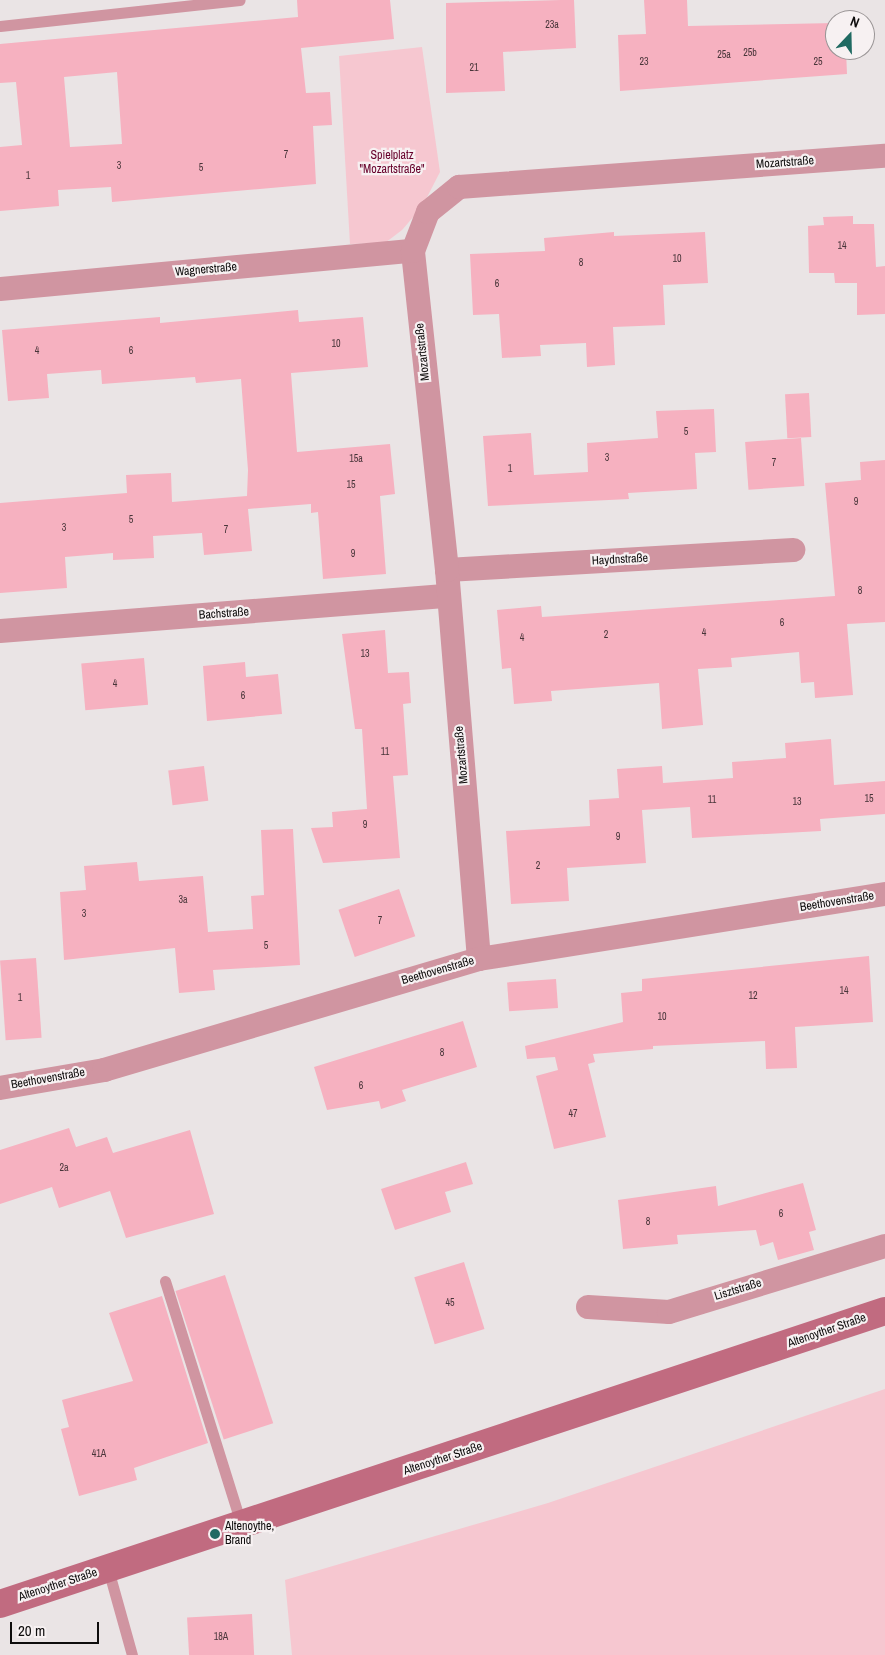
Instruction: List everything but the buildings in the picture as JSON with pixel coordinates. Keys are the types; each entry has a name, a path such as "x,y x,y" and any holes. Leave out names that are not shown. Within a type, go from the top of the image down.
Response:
{"main road":[{"name":"Altenoyther Straße","path":"0,1604 241,1526 885,1311"}],"street":[{"name":"Mozartstraße","path":"479,959 446,570 412,251 428,212 459,187 885,156"},
{"name":"Wagnerstraße","path":"0,289 412,251"},
{"name":"Haydnstraße","path":"446,570 793,550"},
{"name":"Bachstraße","path":"0,631 448,596"},
{"name":"Beethovenstraße","path":"0,1088 104,1070 479,959 885,894"},
{"name":"Lisztstraße","path":"588,1307 669,1312 885,1246"}],"lane":[{"path":"0,26 240,0"},
{"path":"164,1280 241,1526"},
{"path":"108,1569 132,1655"}],"green space":[{"name":"Spielplatz \"Mozartstraße\"","path":"422,47 440,172 422,207 402,230 385,243 350,244 339,56"},
{"path":"885,1389 885,1655 292,1655 285,1580 548,1503"}],"place":[{"name":"Altenoythe, Brand","path":"215,1534"}]}
